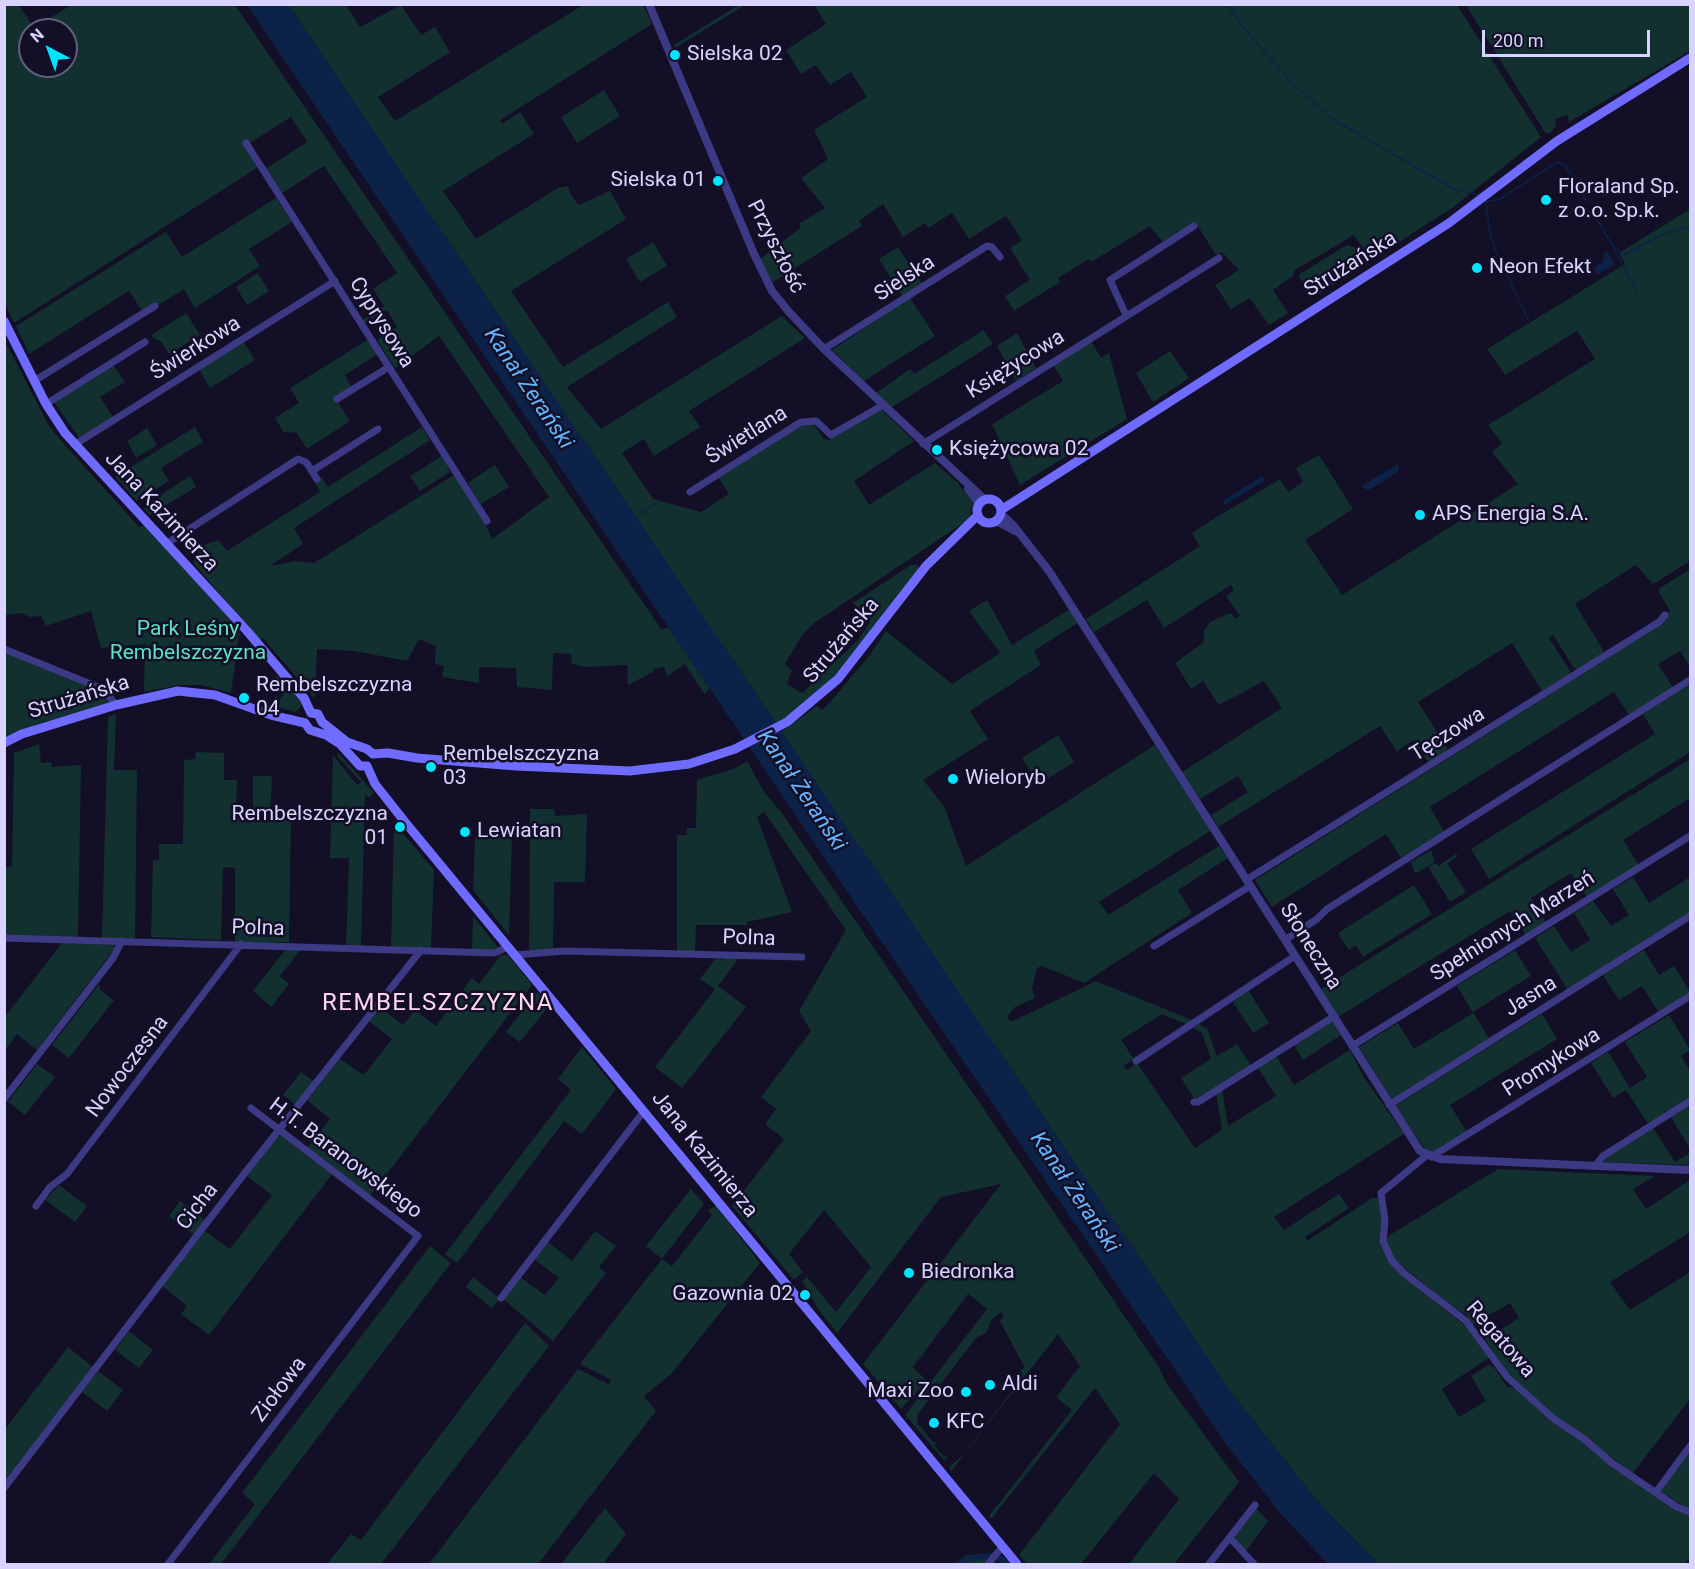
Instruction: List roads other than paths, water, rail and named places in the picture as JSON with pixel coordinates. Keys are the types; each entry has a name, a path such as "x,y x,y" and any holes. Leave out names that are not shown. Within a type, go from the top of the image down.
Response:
{"main road":[{"name":"Strużańska","path":"999,512 1024,493 1361,280 1478,201 1557,141 1690,58"},
{"name":"Jana Kazimierza","path":"4,321 8,337 46,404 74,445 304,698 311,713"},
{"path":"981,502 999,512 989,523 980,518 981,502"},
{"name":"Strużańska","path":"373,754 630,771 689,764 735,749 787,722 838,679 926,566 980,518"},
{"name":"Strużańska","path":"4,743 22,734 160,693 196,691 215,695 281,719 304,723"},
{"path":"311,713 320,716 319,726 310,730 304,723 306,716 311,713"},
{"path":"319,726 373,754 372,762 367,766 360,766 355,758 319,726"},
{"path":"355,758 363,748"},
{"name":"Jana Kazimierza","path":"367,766 372,779 388,800 1017,1564"}],"street":[{"name":"Przyszłość","path":"649,4 763,274 784,307 981,502"},
{"name":"Cyprysowa","path":"246,142 487,521"},
{"path":"1126,315 1110,280 1194,226"},
{"name":"Sielska","path":"825,349 987,246 992,247 1000,257"},
{"name":"Księżycowa","path":"923,444 1219,258"},
{"name":"Świerkowa","path":"74,445 335,281"},
{"path":"34,381 155,306"},
{"path":"46,404 145,342"},
{"path":"337,399 389,367"},
{"name":"Świetlana","path":"690,492 801,422 816,421 831,435 883,405"},
{"path":"312,471 378,429"},
{"path":"166,544 297,459 304,461 317,478"},
{"name":"Słoneczna","path":"999,512 1049,570 1389,1105 1416,1146 1428,1156"},
{"name":"Tęczowa","path":"1154,946 1248,883 1659,622 1665,615"},
{"path":"4,649 103,689 116,705"},
{"path":"1285,940 1317,919 1327,909 1690,680"},
{"name":"Spełnionych Marzeń","path":"1352,1046 1690,836"},
{"name":"Jasna","path":"1389,1105 1690,916"},
{"name":"Polna","path":"4,939 494,953 508,947"},
{"path":"4,1099 118,951 122,941"},
{"name":"Nowoczesna","path":"36,1206 50,1187 67,1174 241,944"},
{"name":"Cicha","path":"4,1488 279,1130 421,950"},
{"name":"Polna","path":"515,955 564,951 802,957"},
{"path":"1136,1061 1295,956"},
{"name":"Promykowa","path":"1428,1156 1690,996"},
{"path":"1194,1102 1198,1102 1334,1017"},
{"path":"1594,1166 1603,1156 1690,1101"},
{"name":"H.T. Baranowskiego","path":"251,1108 418,1236"},
{"path":"501,1298 644,1110"},
{"path":"1428,1156 1690,1170"},
{"name":"Regatowa","path":"1428,1156 1381,1191 1385,1220 1383,1241 1388,1255 1405,1275 1466,1321 1507,1377 1547,1413 1584,1439 1607,1460 1690,1512"},
{"name":"Ziołowa","path":"168,1564 418,1236"},
{"path":"1656,1492 1690,1446"},
{"path":"1209,1564 1255,1505"},
{"path":"1230,1538 1254,1564"},
{"path":"988,1564 1003,1546"}],"water":[{"name":"Kanał Żerański","path":"247,5 288,5 1231,1392 1319,1503 1378,1564 1328,1564 1280,1513 1224,1441 859,909"},
{"path":"1607,251 1615,264 1596,275 1595,267 1603,262 1604,253"},
{"path":"1398,464 1398,471 1390,477 1369,490 1363,488 1363,485"},
{"path":"1262,476 1265,480 1225,505 1223,501"}],"waterway":[{"path":"1226,4 1247,32 1293,84 1334,120 1454,189 1479,195"},
{"path":"1486,202 1500,199 1557,162 1565,165 1587,202"},
{"path":"1486,203 1489,228 1496,252 1529,321"},
{"path":"1594,214 1612,245 1624,255 1667,232 1690,227"},
{"path":"1613,247 1638,293"},
{"path":"637,517 656,503"},
{"path":"960,1564 970,1558 992,1556"},
{"path":"999,1558 1008,1564"}],"place":[{"name":"Sielska 02","path":"675,55"},
{"name":"Sielska 01","path":"718,181"},
{"name":"Floraland Sp. z o.o. Sp.k.","path":"1546,200"},
{"name":"Neon Efekt","path":"1477,268"},
{"name":"Księżycowa 02","path":"937,450"},
{"name":"APS Energia S.A.","path":"1420,515"},
{"name":"Rembelszczyzna 04","path":"244,698"},
{"name":"Rembelszczyzna 03","path":"431,767"},
{"name":"Wieloryb","path":"953,779"},
{"name":"Rembelszczyzna 01","path":"400,827"},
{"name":"Lewiatan","path":"465,832"},
{"name":"Biedronka","path":"909,1273"},
{"name":"Gazownia 02","path":"805,1295"},
{"name":"Aldi","path":"990,1385"},
{"name":"Maxi Zoo","path":"966,1392"},
{"name":"KFC","path":"934,1423"}],"district":[{"name":"REMBELSZCZYZNA","path":"438,1004"}],"park label":[{"name":"Park Leśny Rembelszczyzna","path":"188,642"}]}
